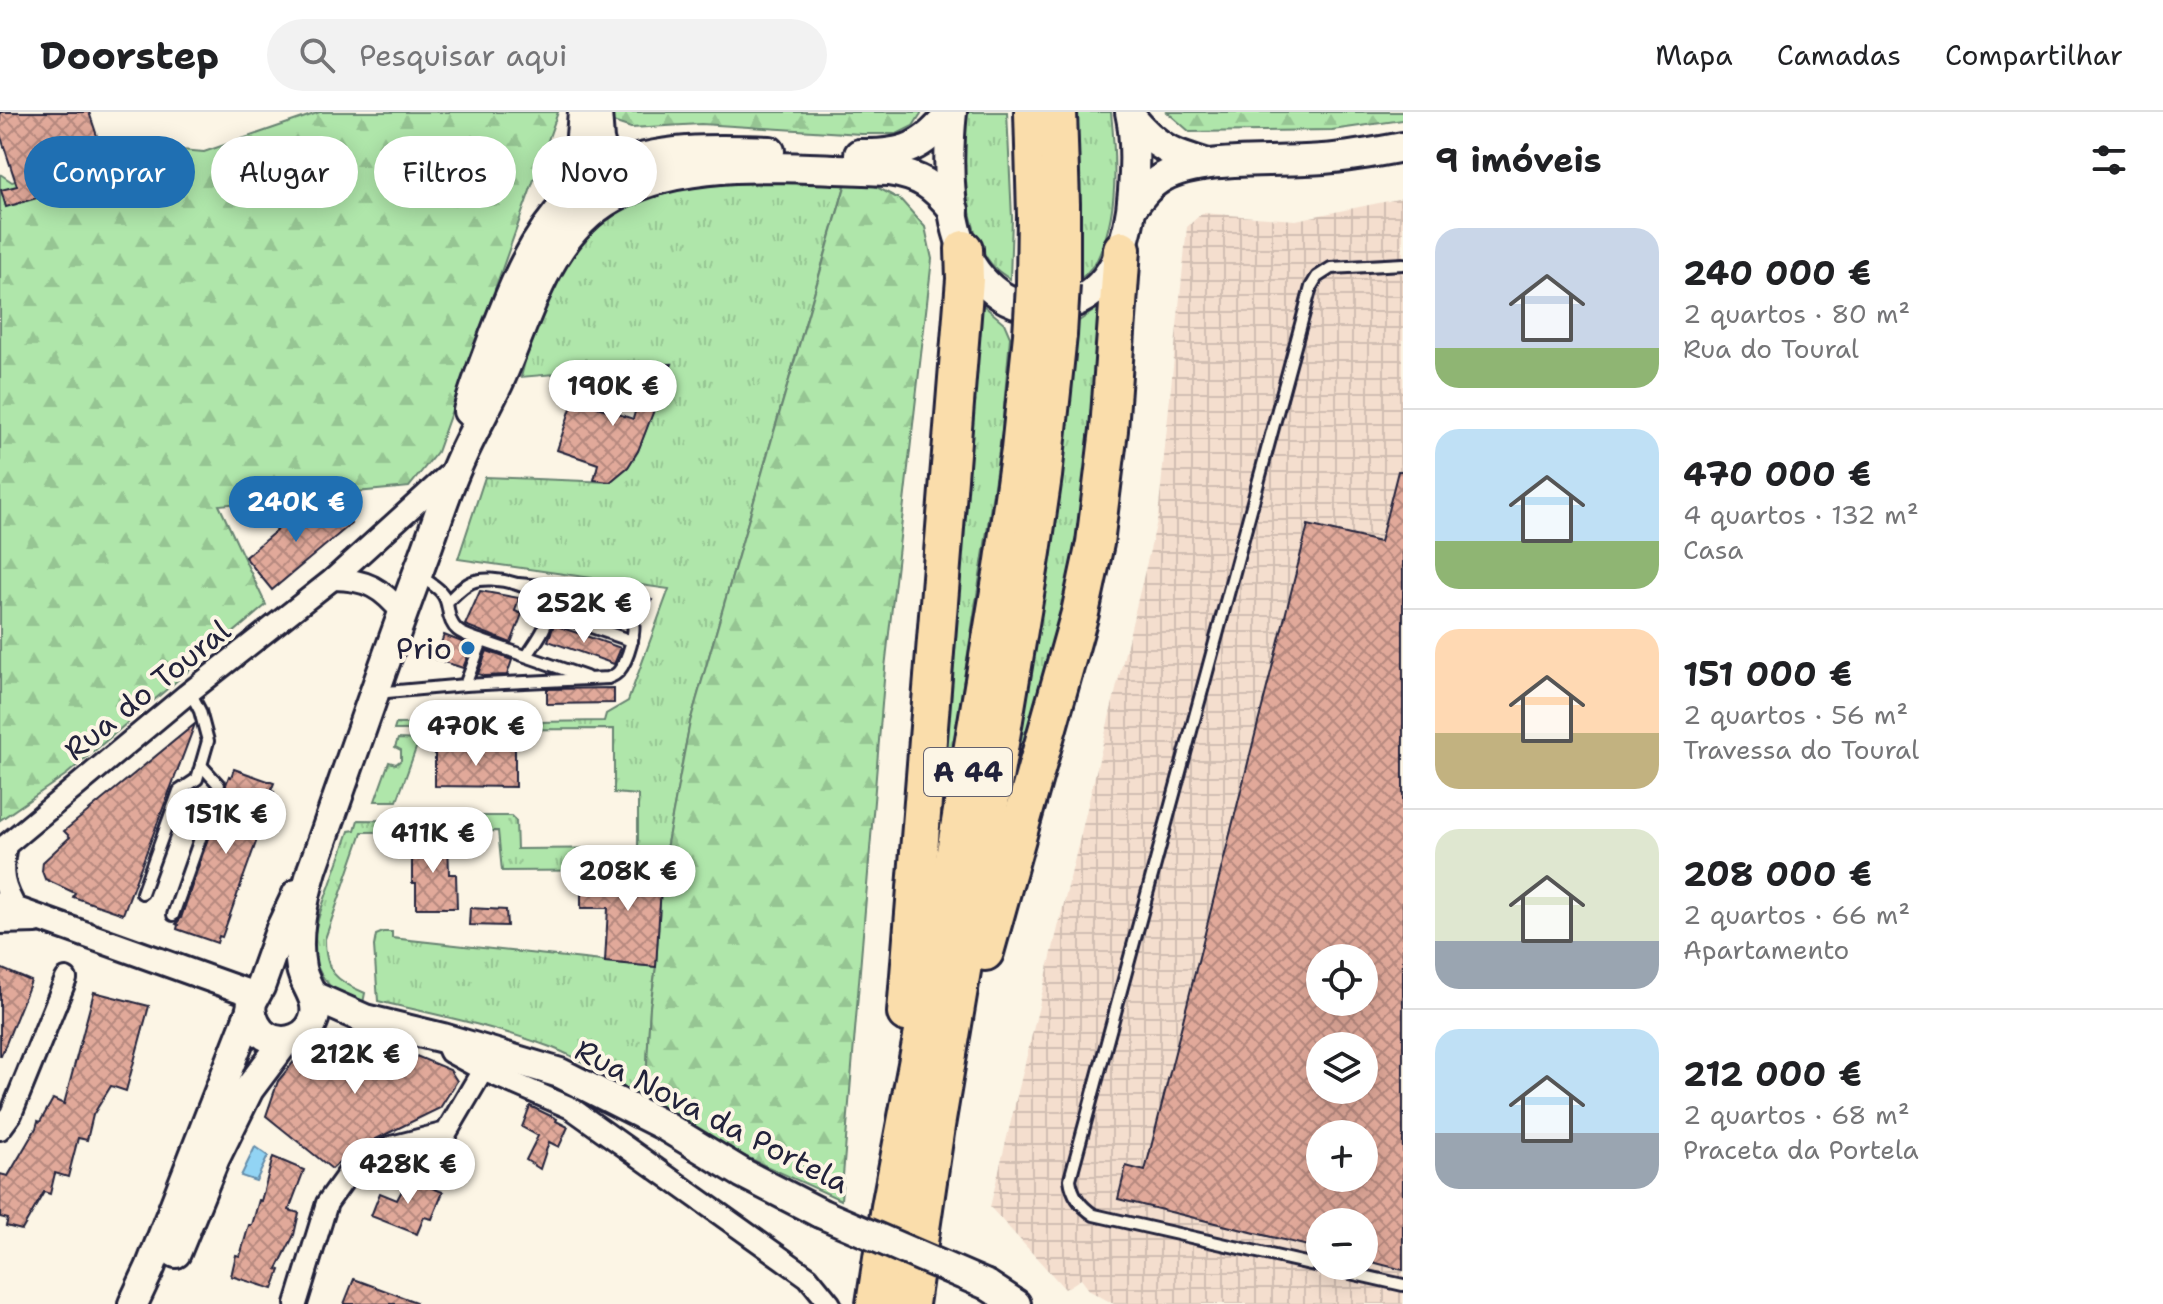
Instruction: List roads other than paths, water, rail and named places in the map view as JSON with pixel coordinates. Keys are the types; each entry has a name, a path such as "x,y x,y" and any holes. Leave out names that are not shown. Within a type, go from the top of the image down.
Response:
{"highway":[{"name":"A 44","path":"1033,112 1036,215 1048,285"},
{"name":"A 44","path":"910,1304 1047,445 1045,335 1048,285 1061,190 1058,112"},
{"path":"890,1207 964,295 964,249"},
{"path":"936,1126 1080,613 1095,543 1109,430 1122,249"},
{"name":"A 44","path":"875,1304 938,953 1020,449 1045,335"}],"main road":[{"path":"657,155 701,149 882,155 905,151 923,142 951,112"},
{"path":"951,112 949,160 954,210 964,249 975,270 990,288 1008,301 1051,307 1071,304 1087,295 1102,282 1122,249 1132,208 1135,144 1131,115"},
{"path":"1131,115 1146,135 1160,146 1209,164"},
{"path":"1132,208 1147,189 1162,177 1209,164 1323,159 1399,150"},
{"path":"657,179 735,169 888,171 906,174 931,185 954,210"},
{"path":"458,466 472,395 514,285 544,229 569,208"},
{"path":"155,1304 215,1158 249,1089 315,1014 301,969 299,947 300,920 312,870 458,466 540,283 558,252 592,208"},
{"path":"133,1304 150,1268 281,928 312,870"},
{"path":"296,1036 274,1040 265,1035 258,1028 256,997 268,981 277,978 297,980 309,991"},
{"name":"Rua Nova da Portela","path":"309,991 365,1019 443,1038 560,1073 663,1125 742,1173 820,1213 987,1285 1016,1304"},
{"name":"Rua Nova da Portela","path":"296,1036 365,1019"}],"street":[{"path":"579,136 581,112"},
{"path":"599,112 601,136"},
{"name":"Rua do Toural","path":"3,847 190,692 333,579 458,466"},
{"path":"333,579 348,579 375,587 388,595 403,614"},
{"path":"3,847 1,861 6,913 47,922 256,997"},
{"path":"4,1118 66,979"},
{"path":"443,1038 450,1052 483,1070 571,1108 808,1277 830,1304"},
{"path":"296,1304 327,1203 353,1167 391,1147 446,1133 483,1070"}],"lane":[{"path":"1403,264 1331,268 1317,277 1311,287 1070,1179 1072,1190 1083,1208 1094,1215 1403,1285"},
{"path":"417,574 441,591 447,602 449,619 462,634 592,679"},
{"path":"374,693 608,678 622,669 635,624 626,614 542,586 489,578 464,586 447,602"},
{"path":"518,584 537,593 545,601 548,612 545,626 527,656"},
{"path":"548,612 632,641"},
{"path":"465,685 482,641"},
{"path":"142,893 179,791 197,779 208,741 200,711 190,692"},
{"path":"173,915 219,785 201,765"}],"water":[{"path":"255,1147 268,1156 256,1181 241,1176"}],"place":[{"name":"Prio","path":"468,648"}]}
